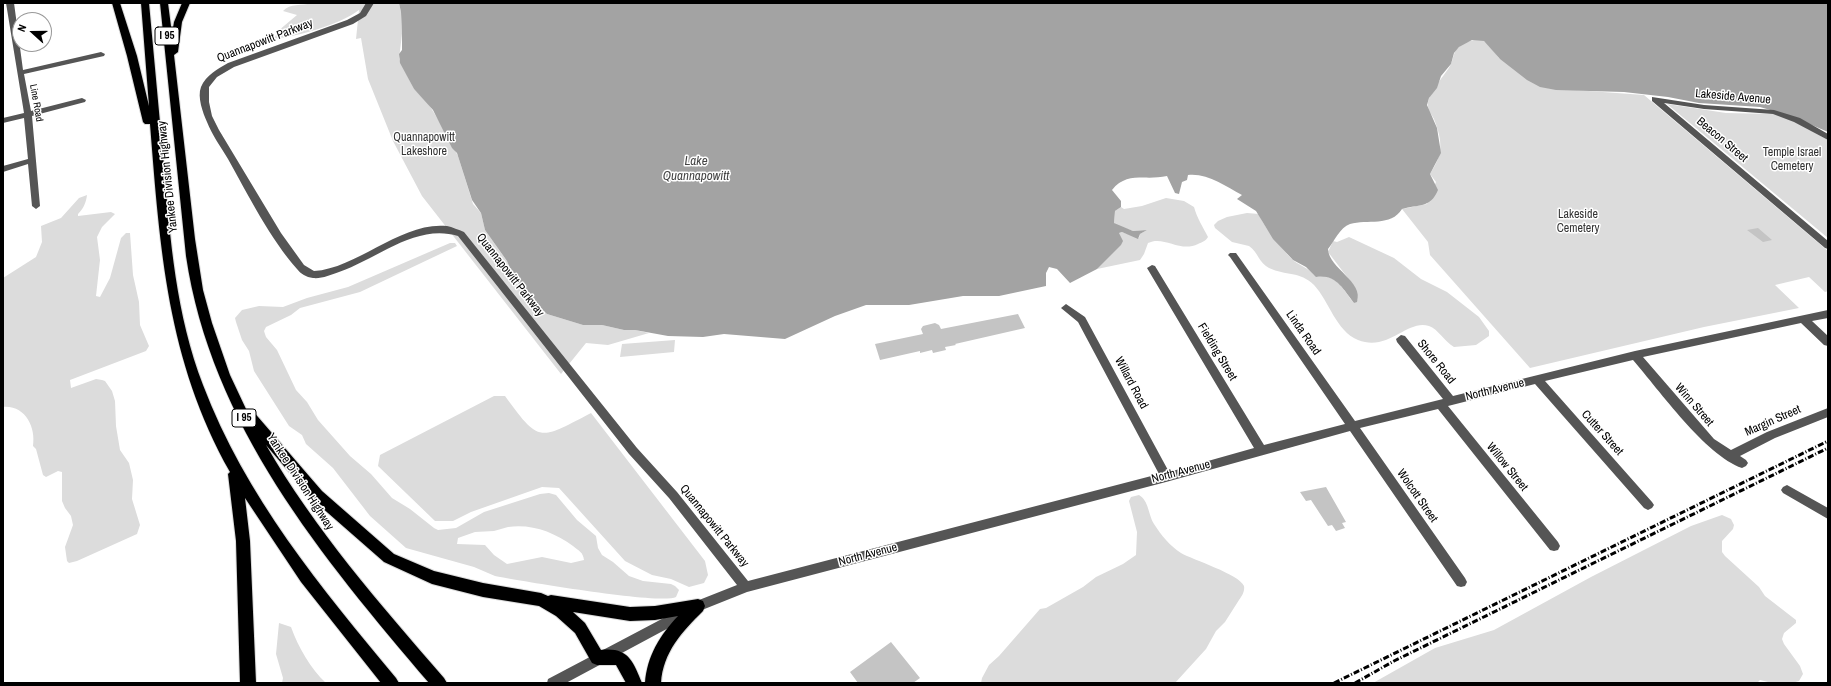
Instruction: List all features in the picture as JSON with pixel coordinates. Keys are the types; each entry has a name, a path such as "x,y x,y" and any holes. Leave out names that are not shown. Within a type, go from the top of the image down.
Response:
{"highway":[{"path":"116,3 132,56 150,130 157,151"},
{"name":"Yankee Division Highway","path":"145,3 164,245 172,295 196,383 216,431 258,509 289,555 330,610 391,683"},
{"name":"Yankee Division Highway","path":"164,3 189,239 196,281 206,322 237,403 275,473 330,555 439,683"},
{"path":"171,69 178,22 186,3"},
{"path":"237,403 317,495 389,558 432,578 483,590 630,614 655,613 698,606"},
{"path":"233,465 243,541 248,683"},
{"path":"541,600 561,610 580,628 597,658 613,656 619,658 624,663 634,683"},
{"path":"653,683 656,664 667,640 676,628 698,606"}],"street":[{"name":"Line Road","path":"10,3 20,73 28,115 36,206"},
{"name":"Quannapowitt Parkway","path":"370,3 363,14 350,22 231,65 217,73 206,85 205,89 209,121 214,132 222,142 282,240 302,269 309,274 320,274 340,269 422,232 443,230 460,234 633,452 674,496 746,587"},
{"path":"20,73 101,54"},
{"name":"Lakeside Avenue","path":"1655,99 1704,107 1774,112 1797,120 1828,137"},
{"name":"Beacon Street","path":"1655,99 1828,246"},
{"path":"3,121 82,100"},
{"path":"3,168 33,160"},
{"name":"Linda Road","path":"1233,255 1352,426"},
{"name":"Fielding Street","path":"1152,268 1261,450"},
{"name":"Willard Road","path":"1066,308 1082,320 1166,477"},
{"name":"North Avenue","path":"553,683 597,658 698,606 746,587 1445,402 1634,355 1828,314"},
{"path":"1803,319 1828,342"},
{"name":"Shore Road","path":"1401,339 1445,402"},
{"name":"Winn Street","path":"1634,355 1706,439 1729,456 1742,463"},
{"name":"Cutter Street","path":"1537,379 1648,504"},
{"name":"Willow Street","path":"1445,402 1554,546"},
{"name":"Margin Street","path":"1729,456 1771,435 1828,412"},
{"name":"Wolcott Street","path":"1352,426 1461,582"},
{"path":"1787,490 1828,514"}],"green space":[{"name":"Quannapowitt Lakeshore","path":"311,3 399,3 402,34 399,59 414,89 428,103 445,131 458,156 473,204 481,213 485,230 507,261 516,282 547,314 583,325 602,325 624,330 635,330 649,333 608,345 586,343 561,374 422,196 393,141 368,79 361,38 356,39 359,10 330,25 295,35 274,39 278,31 297,15 283,11 286,8"},
{"name":"Lakeside Cemetery","path":"1481,39 1487,43 1499,58 1547,88 1644,95 1828,251 1828,291 1825,292 1809,277 1775,285 1799,308 1704,327 1530,368 1430,255 1428,242 1402,209 1427,204 1436,182 1430,174 1439,154 1440,141 1437,127 1428,108 1430,96 1449,68 1457,49 1466,42"},
{"name":"Temple Israel Cemetery","path":"1667,104 1726,113 1775,114 1788,118 1828,140 1828,238"},
{"path":"87,195 84,206 78,216 111,212 115,214 102,227 97,237 100,260 96,296 100,297 110,278 121,238 126,233 130,233 133,275 139,302 140,325 149,346 146,351 70,380 71,388 96,379 102,380 105,381 112,391 115,401 116,426 120,450 129,463 133,480 132,499 140,525 137,534 77,561 69,563 67,561 65,547 73,525 71,516 62,501 62,472 58,471 46,477 43,475 36,449 33,446 33,432 31,425 23,413 11,407 3,407 3,278 36,257 42,242 41,226 61,218 79,198"},
{"path":"1166,198 1184,201 1194,207 1198,219 1208,237 1206,240 1198,244 1185,247 1166,242 1154,241 1148,243 1140,260 1097,269 1100,264 1117,248 1120,239 1119,233 1122,232 1139,238 1140,234 1147,230 1133,231 1116,225 1114,223 1115,211 1121,207 1124,209 1142,206"},
{"path":"1247,213 1259,214 1264,225 1274,239 1294,261 1314,275 1329,277 1334,280 1342,287 1354,303 1358,299 1354,286 1328,252 1333,241 1337,242 1349,237 1394,258 1421,279 1447,292 1479,317 1489,331 1489,336 1476,345 1454,347 1429,326 1421,325 1379,342 1369,343 1350,336 1338,323 1319,292 1309,281 1298,276 1269,268 1263,263 1252,248 1232,242 1215,228 1214,225 1218,221 1227,217"},
{"path":"450,243 455,243 457,246 360,292 300,308 291,315 266,327 264,331 266,337 277,350 296,390 307,402 318,420 350,456 371,474 392,498 410,509 438,530 456,528 484,512 540,494 549,493 556,495 577,520 596,536 598,548 602,555 613,562 629,576 643,581 671,584 675,586 679,590 676,597 665,599 619,595 495,576 474,567 406,548 370,516 333,468 306,444 302,435 289,426 254,371 249,351 242,340 235,318 242,310 259,306 283,307 307,298 348,287","holes":["517,526 542,530 558,537 580,552 583,555 584,560 571,563 542,557 507,564 494,555 485,545 457,544 458,538 475,532 494,531"]},
{"path":"675,340 674,352 620,357 622,344"},
{"path":"494,396 505,396 526,423 534,430 542,433 561,428 591,413 705,561 708,575 704,583 689,587 671,579 652,575 625,561 559,488 542,487 471,512 453,521 435,521 378,466 380,455"},
{"path":"1139,495 1147,504 1154,524 1173,547 1187,556 1225,572 1240,581 1244,586 1244,592 1241,597 1225,622 1216,631 1206,649 1175,683 981,683 989,665 999,656 1040,609 1046,608 1083,587 1096,577 1123,564 1136,555 1137,532 1129,501 1131,497"},
{"path":"1722,515 1731,519 1734,525 1733,529 1722,541 1722,552 1759,587 1765,596 1796,620 1796,623 1784,633 1782,639 1800,666 1803,674 1799,681 1792,683 1772,683 1760,680 1757,683 1373,683 1435,648 1494,630 1591,577 1691,526"},
{"path":"279,623 291,627 297,642 306,657 315,671 326,683 282,683 283,678 276,654"}],"water":[{"name":"Lake Quannapowitt","path":"399,3 1828,3 1828,132 1791,116 1760,107 1699,103 1668,97 1624,92 1556,90 1540,87 1527,80 1500,59 1484,41 1472,40 1459,47 1454,53 1451,64 1441,76 1437,88 1429,98 1427,105 1437,128 1441,153 1430,174 1438,190 1435,196 1423,205 1402,209 1392,218 1350,224 1340,231 1328,249 1334,263 1356,288 1358,295 1357,302 1354,303 1334,280 1316,277 1306,267 1293,260 1273,239 1256,211 1237,199 1242,195 1209,178 1195,175 1188,175 1187,180 1182,182 1179,194 1175,193 1167,176 1124,180 1112,190 1121,201 1121,207 1115,211 1114,223 1133,231 1147,230 1140,234 1138,239 1122,232 1119,233 1123,241 1121,245 1097,269 1070,283 1057,269 1049,267 1046,273 1046,286 999,296 963,296 909,305 866,305 835,316 785,339 724,334 703,337 668,336 635,330 624,330 602,325 583,325 547,314 531,299 514,278 507,261 485,230 481,213 472,200 457,153 452,148 433,110 414,89 400,63 399,54 402,50 402,34"}],"building":[{"path":"1758,228 1772,240 1763,242 1747,230"},
{"path":"1018,314 1025,328 955,344 956,345 945,347 946,350 933,353 932,350 920,353 920,351 880,360 875,344 923,334 921,329 923,326 935,323 939,325 941,329"},
{"path":"1326,487 1346,522 1342,523 1345,528 1336,531 1332,525 1328,526 1311,500 1306,501 1300,492"},
{"path":"891,642 920,678 913,683 858,683 850,672"}],"railway":[{"path":"1334,683 1828,441"},
{"path":"1355,683 1394,661 1828,448"}]}
